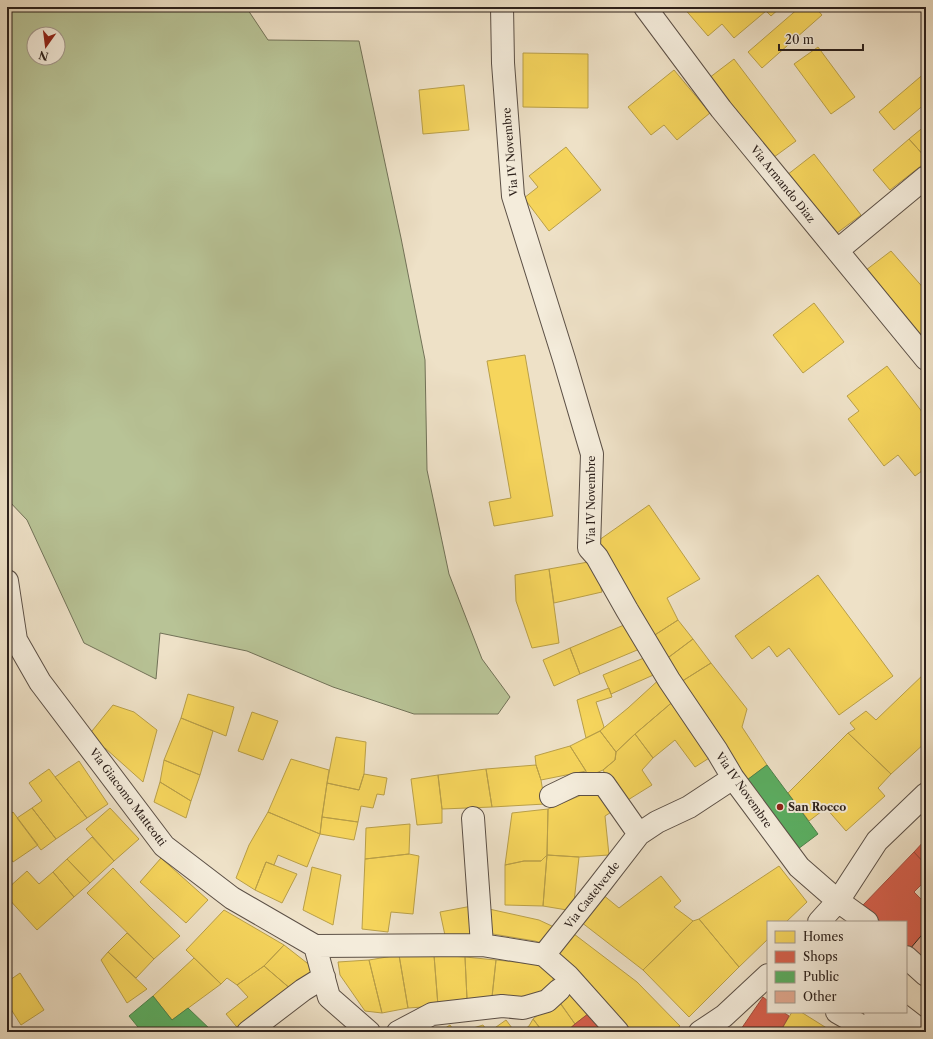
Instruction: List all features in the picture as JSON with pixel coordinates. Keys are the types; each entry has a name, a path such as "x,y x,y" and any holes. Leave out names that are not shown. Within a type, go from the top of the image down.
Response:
{"street":[{"name":"Via IV Novembre","path":"502,7 503,63 513,196 564,358 592,454 589,548 597,557 669,680 734,778 799,867 838,901 866,921"},
{"name":"Via Armando Diaz","path":"645,7 721,109 926,359"},
{"path":"838,250 926,177"},
{"name":"Via Giacomo Matteotti","path":"7,581 11,640 40,682 164,846 232,898 315,946"},
{"name":"Via Castelverde","path":"544,956 639,834 657,822 689,807 734,778"},
{"path":"551,796 576,784 604,784 639,834"},
{"path":"820,921 838,901 877,841 926,794"},
{"path":"473,818 482,945"},
{"path":"369,1032 329,997 315,946 482,945 544,956 568,976 618,1032"},
{"path":"907,958 926,975"},
{"path":"700,1032 724,1016 767,976"},
{"path":"248,1032 303,990 324,977"},
{"path":"398,1032 432,1014 502,1006 523,1008 547,1001 559,990"},
{"path":"839,1013 872,1032"},
{"path":"876,1013 902,1032"},
{"path":"898,1013 923,1032"}],"green space":[{"path":"7,7 246,7 268,40 359,41 401,238 425,360 427,470 449,574 482,659 510,697 498,714 414,714 333,687 247,651 160,633 156,679 84,643 27,520 7,499"}],"building: Homes":[{"path":"683,7 781,7 771,16 766,11 734,38 722,24 708,36"},
{"path":"800,7 815,7 822,15 762,68 748,52"},
{"path":"818,47 855,97 831,114 794,64"},
{"path":"523,53 588,54 588,108 523,107"},
{"path":"734,59 796,141 770,160 709,78"},
{"path":"674,70 710,113 677,140 664,125 651,135 628,107"},
{"path":"926,72 926,103 894,130 879,112"},
{"path":"464,85 469,130 423,134 419,90"},
{"path":"926,125 926,158 909,139"},
{"path":"909,139 926,158 926,162 890,190 873,170"},
{"path":"566,147 601,190 549,231 524,198 538,187 529,176"},
{"path":"814,154 861,215 833,236 787,175"},
{"path":"891,251 926,291 926,331 920,339 866,270"},
{"path":"814,303 844,342 803,373 773,335"},
{"path":"525,355 553,516 494,526 489,502 511,498 487,361"},
{"path":"887,366 926,417 926,468 915,476 898,455 884,466 848,419 859,411 847,396"},
{"path":"649,505 700,579 667,598 678,620 647,640 592,545"},
{"path":"594,561 602,592 554,603 549,569"},
{"path":"549,569 559,643 532,648 516,601 515,575"},
{"path":"818,575 893,676 839,715 789,648 777,657 769,646 752,659 735,636"},
{"path":"678,620 693,639 661,663 647,640"},
{"path":"631,622 642,648 580,674 570,648"},
{"path":"693,639 711,663 676,685 661,663"},
{"path":"570,648 580,674 554,686 543,660"},
{"path":"651,655 660,672 611,694 603,675"},
{"path":"711,663 747,709 742,727 767,765 743,783 676,685"},
{"path":"926,672 926,742 891,774 848,733 855,729 850,723 866,711 876,720"},
{"path":"663,676 676,699 616,752 600,731"},
{"path":"609,688 612,697 596,702 604,727 600,731 586,738 577,700"},
{"path":"188,694 234,707 226,736 181,718"},
{"path":"676,699 714,755 695,767 675,740 653,758 635,734"},
{"path":"113,705 134,712 157,730 143,782 105,748 100,752 88,736"},
{"path":"252,712 278,721 263,760 238,751"},
{"path":"181,718 213,731 200,775 164,760"},
{"path":"600,731 616,752 615,760 603,770 589,776 570,746"},
{"path":"848,733 891,774 878,788 885,796 846,831 826,808 809,821 788,793"},
{"path":"635,734 653,758 642,770 652,785 623,803 603,770 615,760 616,752"},
{"path":"336,737 366,742 364,774 359,790 327,783"},
{"path":"570,746 586,771 541,780 536,765 535,756"},
{"path":"291,759 329,770 320,834 268,812"},
{"path":"164,760 200,775 191,801 160,782"},
{"path":"79,761 108,804 87,818 55,777"},
{"path":"536,765 541,780 545,804 492,807 486,769"},
{"path":"49,769 87,818 56,839 32,808 42,801 29,783"},
{"path":"486,769 492,807 442,809 438,775"},
{"path":"364,774 387,778 384,795 377,794 373,808 361,806 358,822 322,817 327,783 359,790"},
{"path":"438,775 442,823 417,825 411,779"},
{"path":"160,782 191,801 186,818 154,802"},
{"path":"584,794 605,795 613,811 605,816 609,855 579,857 547,855 548,809"},
{"path":"32,808 56,839 41,850 17,818"},
{"path":"110,808 139,839 114,861 86,829"},
{"path":"548,809 547,855 541,861 524,861 505,865 512,813"},
{"path":"13,812 38,845 13,862 7,853 7,816"},
{"path":"268,812 320,834 307,867 278,855 274,865 266,862 255,890 236,878 249,845"},
{"path":"322,817 358,822 354,840 320,834"},
{"path":"410,824 409,854 365,859 366,828"},
{"path":"92,837 114,861 90,883 67,859"},
{"path":"409,854 419,856 413,914 391,912 388,932 362,929 365,859"},
{"path":"547,855 543,906 505,905 505,865 524,861 541,861"},
{"path":"547,855 579,857 573,911 543,906"},
{"path":"161,858 208,900 186,923 140,882"},
{"path":"67,859 90,883 74,897 53,872"},
{"path":"266,862 297,874 282,903 255,890"},
{"path":"779,866 807,902 787,921 767,921 767,940 739,967 699,919"},
{"path":"312,867 341,875 333,925 303,910"},
{"path":"113,868 180,936 154,959 87,893"},
{"path":"27,871 39,884 53,872 74,897 37,930 7,897 7,889"},
{"path":"661,876 681,901 674,907 693,921 643,970 581,922 602,894 619,908"},
{"path":"472,906 473,934 446,940 440,912"},
{"path":"489,909 539,920 554,927 545,944 487,933"},
{"path":"224,910 284,945 264,966 237,985 227,978 221,984 186,950"},
{"path":"699,919 739,967 689,1017 643,970 693,921"},
{"path":"127,933 154,959 136,978 108,952"},
{"path":"574,934 637,982 680,1026 672,1032 629,1032 610,1008 554,957"},
{"path":"284,945 316,970 292,990 264,966"},
{"path":"108,952 147,989 127,1003 101,960"},
{"path":"399,955 408,1008 382,1013 369,960"},
{"path":"399,955 434,955 438,1006 408,1008"},
{"path":"434,955 465,957 467,999 438,1006"},
{"path":"465,957 496,960 492,997 467,999"},
{"path":"194,958 221,984 172,1020 153,996"},
{"path":"369,960 382,1013 365,1011 340,975 338,962"},
{"path":"496,960 554,966 552,992 539,1002 492,997"},
{"path":"264,966 292,990 241,1032 226,1014 248,997 237,985"},
{"path":"20,973 44,1010 21,1025 7,1003 7,982"},
{"path":"574,988 593,1010 575,1024 559,1001"},
{"path":"557,999 575,1024 566,1032 543,1032 533,1019"},
{"path":"791,1013 803,1013 833,1032 780,1032"},
{"path":"533,1019 543,1032 521,1032 529,1026"},
{"path":"506,1020 515,1032 489,1032"},
{"path":"450,1025 455,1032 439,1032"},
{"path":"483,1025 488,1032 472,1032 470,1029"}],"building: Shops":[{"path":"926,839 926,865 914,852"},
{"path":"914,852 926,865 926,880 914,892 926,904 926,930 910,949 907,947 907,921 880,921 863,905"},
{"path":"763,997 767,1000 767,1013 784,1013 789,1016 780,1032 739,1032"},
{"path":"593,1010 610,1032 566,1032 575,1024"}],"building: Public":[{"name":"San Rocco","path":"767,765 818,834 794,852 743,783"},
{"path":"153,996 172,1020 188,1008 213,1032 142,1032 129,1016"}],"building: Other":[{"path":"926,930 926,964 910,949"}],"place":[{"name":"San Rocco","path":"780,807"}]}
